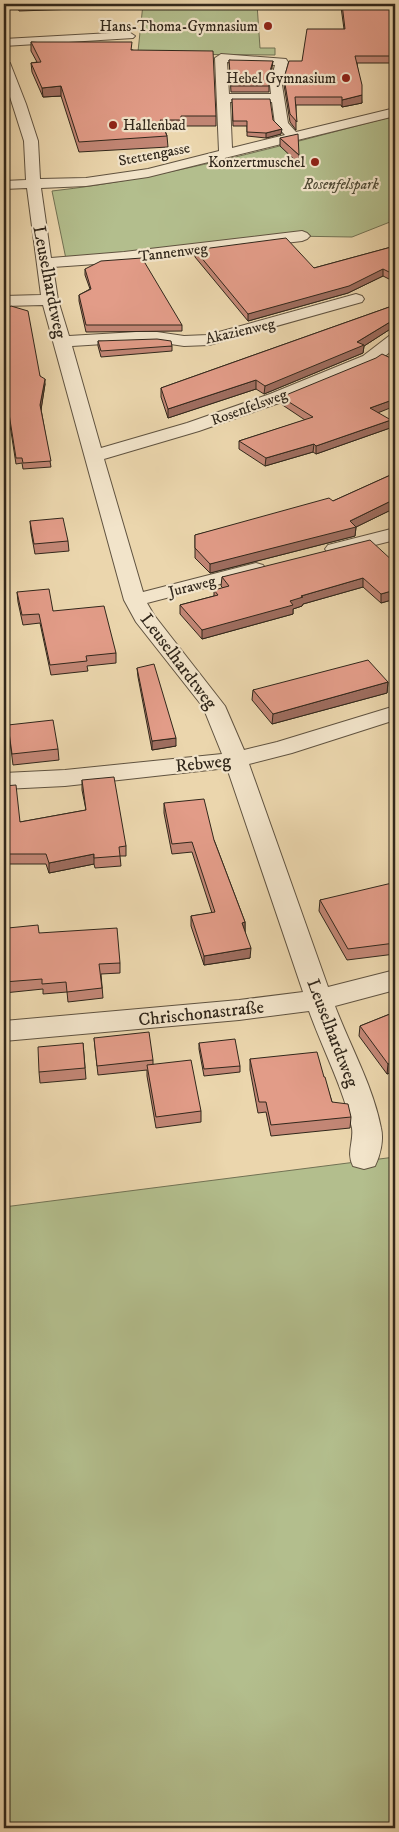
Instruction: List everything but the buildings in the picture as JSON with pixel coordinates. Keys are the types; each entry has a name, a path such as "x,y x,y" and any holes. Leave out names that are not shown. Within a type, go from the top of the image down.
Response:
{"street":[{"path":"4,5 24,4"},
{"path":"4,43 129,36"},
{"path":"226,156 221,58 282,62 276,85 282,124 294,138"},
{"name":"Leuselhardtweg","path":"4,63 20,104 30,140 50,300 135,600 144,617 214,706 225,729 320,1000 353,1083 368,1130 364,1157"},
{"path":"222,98 278,98"},
{"path":"4,105 20,104"},
{"name":"Stettengasse","path":"4,185 86,182 148,173 226,156 395,112"},
{"name":"Tannenweg","path":"44,263 124,258 302,236"},
{"name":"Akazienweg","path":"62,342 136,337 157,337 184,341 209,340 356,299"},
{"path":"4,301 50,300"},
{"name":"Rosenfelsweg","path":"95,456 193,427 276,398 369,360 395,340"},
{"path":"319,553 395,534"},
{"name":"Juraweg","path":"135,600 273,565"},
{"name":"Rebweg","path":"4,781 65,778 235,760 284,748 395,713"},
{"name":"Chrischonastraße","path":"4,1031 243,1010 320,1000 369,989 395,980"}],"green space":[{"path":"143,4 257,4 260,48 275,48 275,55 160,54 137,61"},
{"name":"Rosenfelspark","path":"395,116 395,220 352,237 288,236 66,259 52,191 139,178 225,160"},
{"path":"395,1157 395,1828 4,1828 4,1207"}],"place":[{"name":"Hans-Thoma-Gymnasium","path":"268,26"},
{"name":"Hebel Gymnasium","path":"346,78"},
{"name":"Hallenbad","path":"113,125"},
{"name":"Konzertmuschel","path":"315,162"}]}
